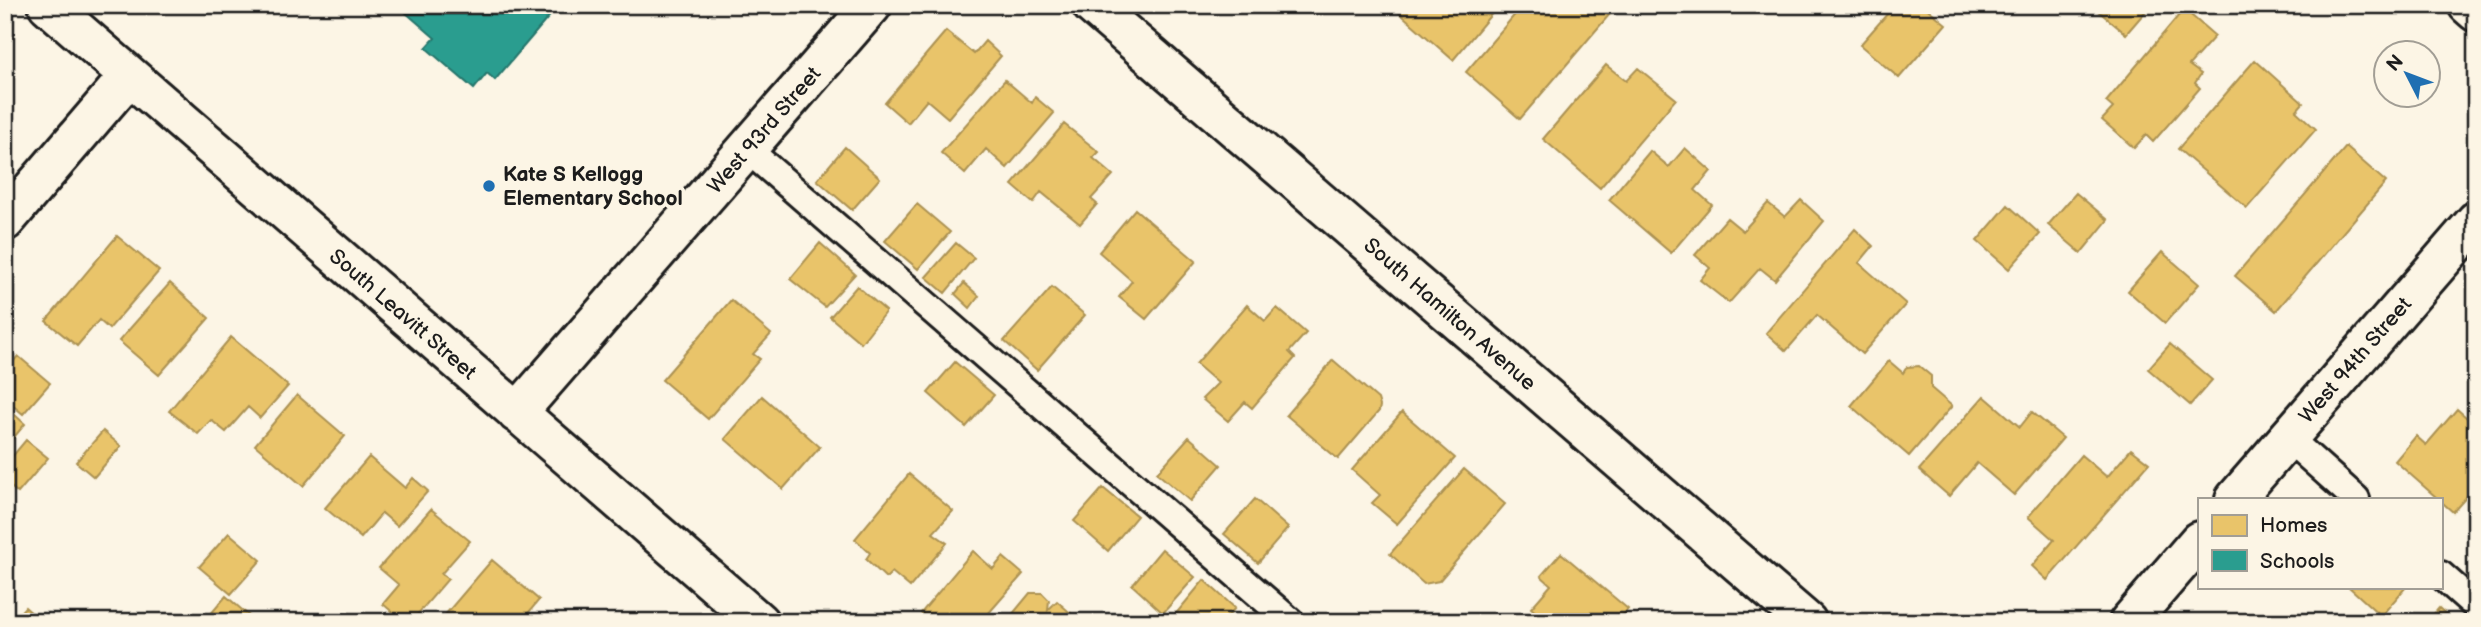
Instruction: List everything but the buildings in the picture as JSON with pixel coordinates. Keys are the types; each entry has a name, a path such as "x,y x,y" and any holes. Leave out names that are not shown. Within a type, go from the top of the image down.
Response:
{"street":[{"name":"South Leavitt Street","path":"48,5 758,622"},
{"name":"West 93rd Street","path":"517,413 872,5"},
{"name":"South Hamilton Avenue","path":"1092,5 1807,622"},
{"path":"2468,5 2476,12"},
{"path":"5,221 129,76"},
{"name":"West 94th Street","path":"2236,498 2476,221"},
{"path":"2129,622 2198,542"}],"lane":[{"path":"747,149 1292,622"},
{"path":"2288,439 2355,498"},
{"path":"2442,576 2476,606"}],"place":[{"name":"Kate S Kellogg Elementary School","path":"489,186"}]}
